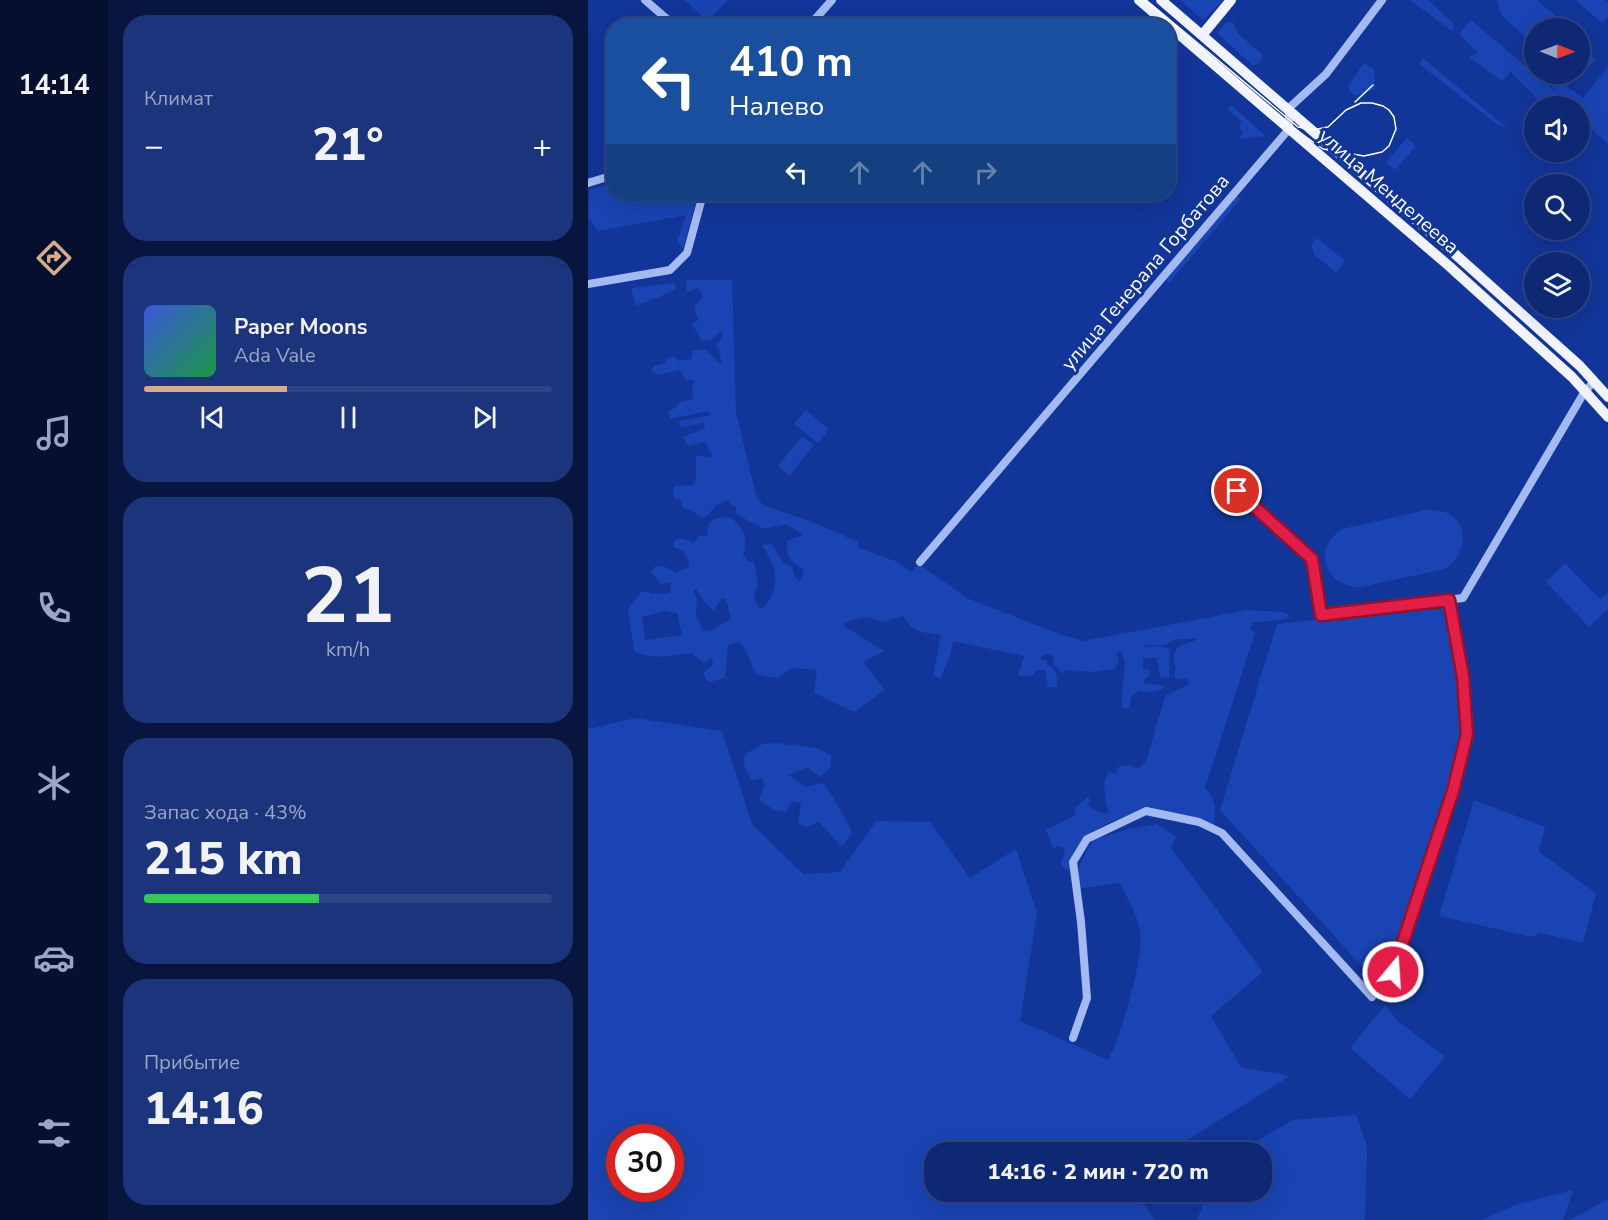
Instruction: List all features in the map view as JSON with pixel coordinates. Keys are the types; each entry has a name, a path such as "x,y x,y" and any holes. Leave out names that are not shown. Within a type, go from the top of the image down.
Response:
{"main road":[{"name":"улица Менделеева","path":"1139,0 1160,18"},
{"name":"улица Менделеева","path":"1161,0 1289,108 1499,293 1580,366 1608,397"},
{"path":"1203,34 1232,0"},
{"name":"улица Менделеева","path":"1176,32 1449,266 1572,377 1608,417"}],"street":[{"path":"645,0 666,18"},
{"path":"816,18 832,0"},
{"path":"1289,129 1289,108 1326,74 1382,0"},
{"name":"улица Генерала Горбатова","path":"920,562 1236,188 1289,129"},
{"path":"588,183 606,177"},
{"path":"588,284 670,270 687,253 701,201"},
{"path":"1237,491 1312,559 1321,615 1464,598 1585,391 1594,382"},
{"path":"1073,1038 1087,998 1081,922 1073,862 1087,839 1146,811 1199,822 1222,833 1372,997 1383,985 1393,972 1453,791 1467,734 1463,677 1449,600"}],"shaded area":[{"path":"685,0 728,0 710,18 704,18"},
{"path":"1180,0 1224,0 1203,20"},
{"path":"1410,0 1428,0 1454,24 1452,31"},
{"path":"1497,0 1537,0 1558,18 1524,18 1524,36 1502,16"},
{"path":"1576,0 1605,0 1608,2 1608,17 1602,23"},
{"path":"1471,20 1524,65 1524,84 1547,84 1555,91 1553,84 1570,84 1567,87 1580,96 1534,96 1511,72 1502,81 1469,57 1478,53 1459,34"},
{"path":"1227,22 1234,23 1237,33 1262,54 1262,60 1259,63 1252,65 1217,33"},
{"path":"1590,54 1595,60 1590,65"},
{"path":"1423,58 1508,129 1495,123 1419,64"},
{"path":"1364,63 1374,69 1375,89 1355,96 1349,90 1349,85"},
{"path":"1608,67 1608,144 1590,128 1590,96 1585,96"},
{"path":"1231,105 1266,136 1238,139 1243,133 1239,127 1242,122 1227,109"},
{"path":"1407,138 1416,146 1395,170 1386,162"},
{"path":"606,185 606,201 696,201 683,248 677,241 686,215 598,231 588,218 589,191"},
{"path":"1237,196 1241,199 1169,283 1165,279"},
{"path":"1317,238 1345,261 1336,273 1315,255 1311,245"},
{"path":"686,280 732,280 736,412 756,496 763,505 815,523 858,542 858,548 895,561 911,572 919,564 967,598 1056,633 1084,641 1247,610 1284,612 1290,616 1286,619 1252,623 1250,629 1255,633 1205,788 1215,806 1214,827 1144,809 1112,821 1086,835 1068,872 1061,864 1065,849 1059,846 1053,848 1046,830 1074,816 1076,807 1088,797 1090,800 1088,804 1092,809 1109,813 1104,786 1109,771 1116,774 1118,767 1130,765 1138,769 1146,762 1165,696 1189,684 1187,678 1177,680 1174,677 1176,649 1198,639 1177,640 1166,645 1143,645 1143,647 1160,646 1170,649 1169,678 1160,677 1157,658 1143,658 1143,669 1150,670 1149,676 1143,683 1166,686 1156,691 1139,691 1132,696 1128,709 1121,707 1125,662 1121,651 1116,652 1119,661 1115,669 1097,672 1068,670 1061,672 1054,664 1053,656 1048,654 1040,657 1042,660 1047,660 1047,664 1053,668 1057,676 1057,687 1048,687 1045,670 1037,670 1031,676 1018,676 1024,656 953,641 941,678 933,676 941,635 914,629 903,616 883,622 866,617 845,622 844,626 884,651 863,662 885,690 854,712 814,693 817,670 792,668 778,678 757,675 739,642 728,645 725,678 708,682 703,673 713,665 712,658 704,663 693,653 653,656 634,650 629,607 642,592 671,593 670,583 661,584 651,572 653,568 663,566 677,573 689,568 689,562 683,550 674,547 673,543 677,538 691,541 693,544 699,536 707,536 709,523 717,518 732,519 742,530 745,538 743,555 748,562 754,561 758,584 754,598 758,607 762,608 769,601 775,584 775,572 762,545 772,544 783,562 792,567 795,577 800,582 804,570 790,558 787,551 787,541 803,535 786,524 764,529 736,514 736,506 734,507 728,500 716,506 702,518 689,509 684,509 680,499 676,499 673,495 674,486 694,485 696,455 709,457 712,455 705,442 688,446 683,437 705,428 704,423 681,427 679,421 712,415 708,411 670,419 668,412 680,402 693,399 692,387 695,382 691,379 686,381 680,370 658,375 651,371 654,366 666,363 666,359 674,356 678,361 692,359 692,351 705,349 722,366 716,345 723,336 721,331 711,340 701,341 692,325 698,320 694,306 703,298 699,288 687,292","holes":["696,589 706,604 714,610 722,598 726,600 731,619 710,631 703,630 696,616 697,598 693,591","665,611 677,613 682,635 645,640 642,617"]},
{"path":"674,283 675,290 636,306 631,288"},
{"path":"806,410 829,429 818,443 794,424"},
{"path":"802,436 814,445 789,476 778,466"},
{"path":"1426,510 1438,510 1449,514 1461,527 1463,542 1461,550 1452,564 1445,569 1361,587 1338,581 1331,574 1326,565 1327,546 1332,537 1342,529"},
{"path":"1565,563 1600,599 1608,592 1608,609 1589,627 1546,582"},
{"path":"1447,605 1460,677 1465,734 1450,790 1389,977 1376,982 1220,810 1277,624"},
{"path":"636,718 722,731 752,824 803,874 840,872 876,821 930,822 970,878 1016,849 1037,913 1020,1021 1108,1060 1126,1014 1136,973 1140,937 1139,925 1120,883 1077,889 1079,866 1093,840 1128,829 1157,824 1176,837 1171,848 1263,972 1211,1016 1241,1067 1290,1076 1184,1142 924,1142 924,1202 1142,1202 1155,1220 588,1220 588,729"},
{"path":"776,743 818,748 831,756 831,768 820,777 807,767 788,775 806,787 824,783 852,833 842,847 819,822 807,827 798,824 801,803 792,801 786,812 774,810 759,800 764,785 762,778 752,780 744,766 745,754 763,744"},
{"path":"1474,800 1545,827 1539,852 1596,893 1583,943 1540,933 1531,937 1439,916"},
{"path":"1385,1005 1398,1021 1445,1057 1410,1099 1350,1048"},
{"path":"1356,1115 1367,1146 1365,1220 1197,1220 1204,1202 1272,1202 1272,1142 1255,1142 1293,1120"},
{"path":"1573,1190 1563,1220 1482,1220 1517,1204"},
{"path":"1608,1199 1608,1220 1570,1220"}],"tram line":[{"path":"1144,0 1165,18"},
{"path":"1146,0 1168,18"},
{"path":"1176,25 1298,127 1313,130 1328,127 1346,110 1361,103 1383,106 1394,117 1396,129 1389,146 1382,152 1364,156 1323,149 1288,124 1176,28"},
{"path":"1355,102 1373,85"}],"route":[{"path":"1237,491 1312,559 1321,615 1449,600 1463,677 1467,734 1453,791 1393,972"}]}
